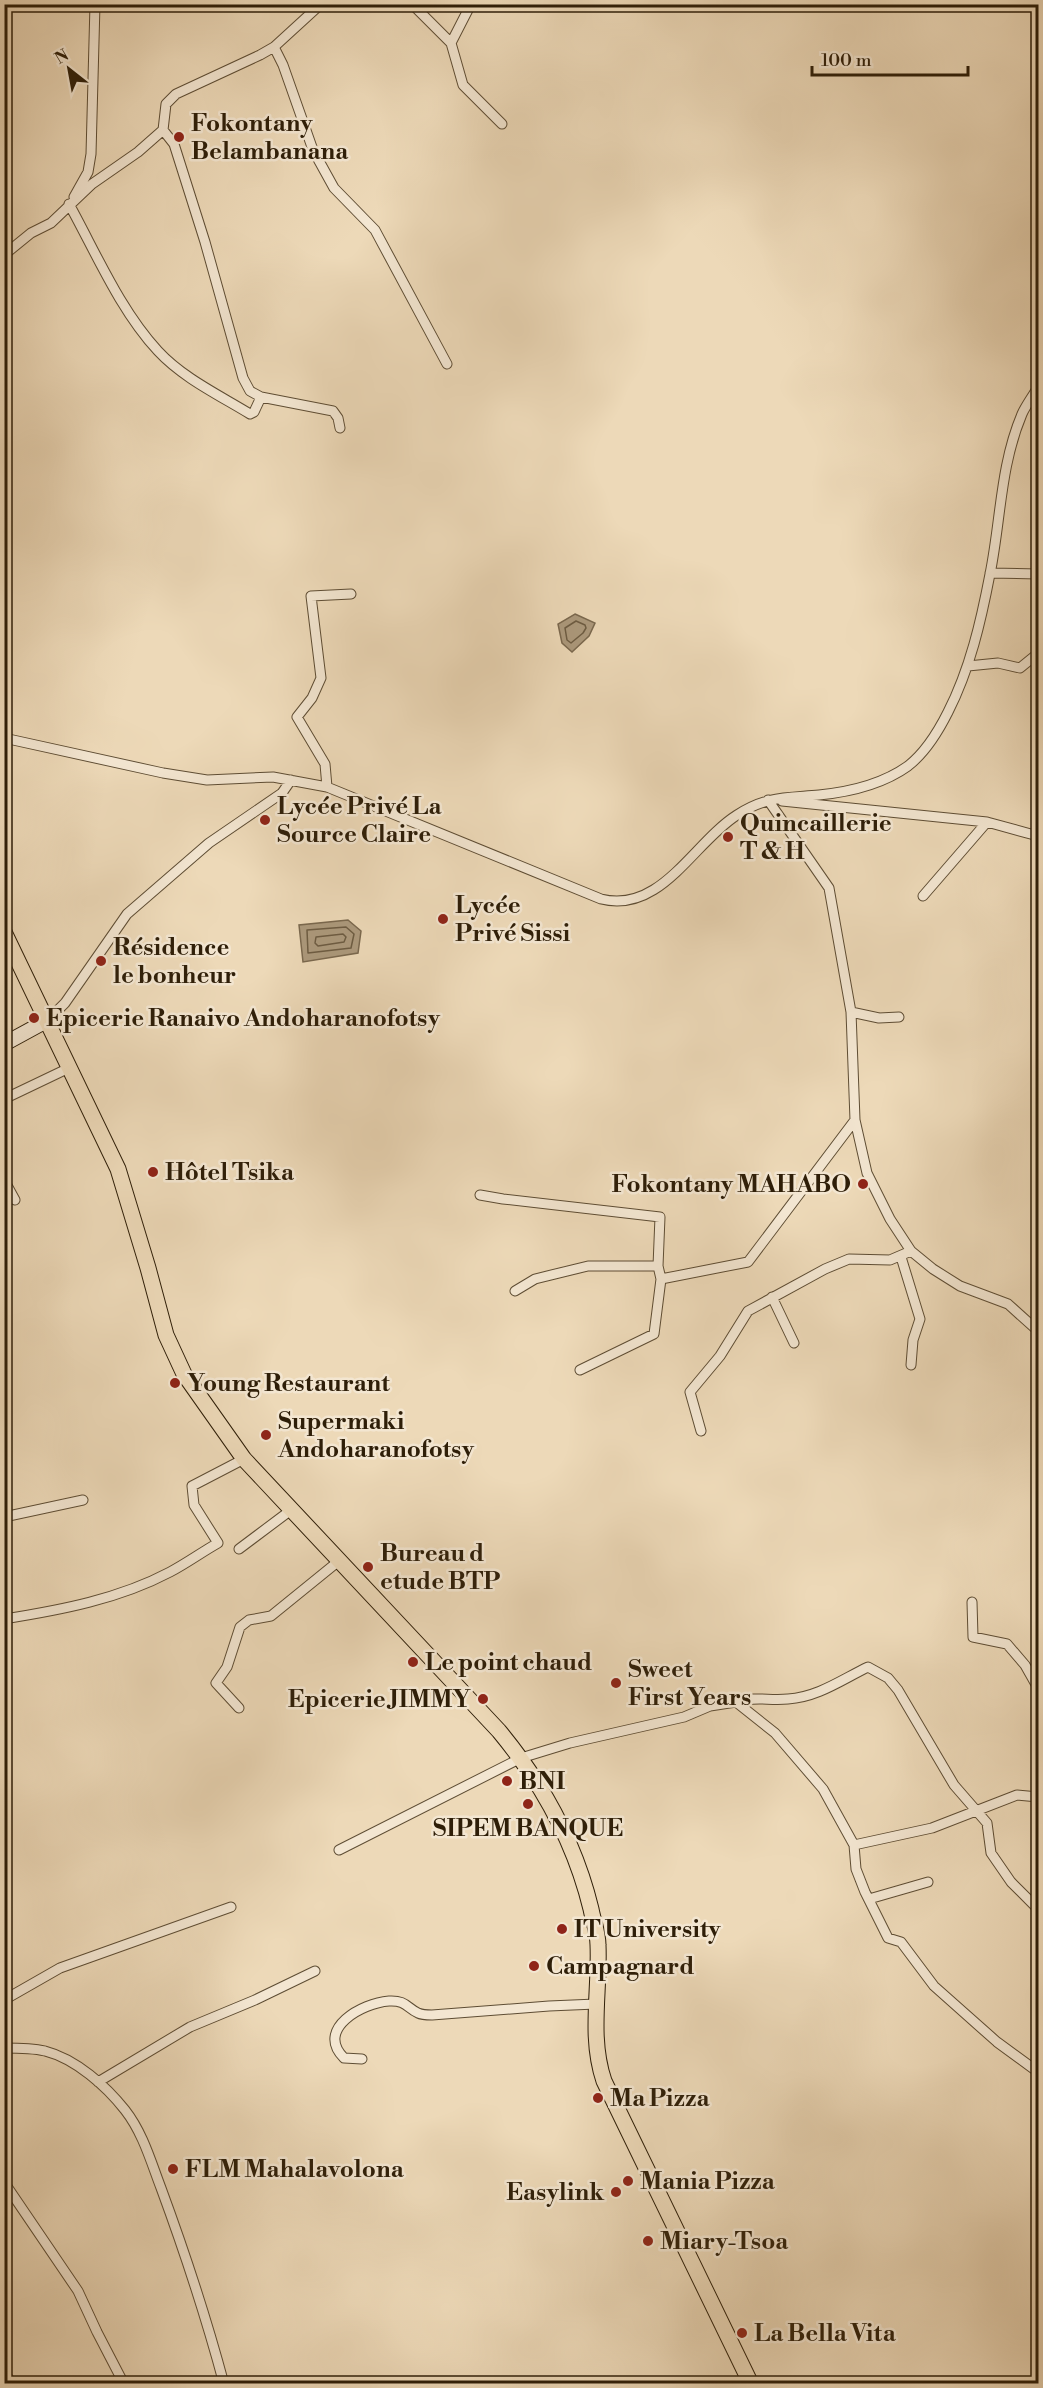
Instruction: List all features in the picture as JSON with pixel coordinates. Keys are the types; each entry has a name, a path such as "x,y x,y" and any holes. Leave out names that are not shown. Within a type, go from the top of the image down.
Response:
{"main road":[{"path":"4,932 71,1067 118,1169 166,1335 174,1354 212,1417 244,1459 499,1731 521,1758 557,1818 575,1857 598,1941 596,2048 604,2081 751,2384"}],"street":[{"path":"69,204 88,172 91,154 95,4"},
{"path":"4,255 31,233 51,222 92,184 138,152 163,130 166,104 176,94 274,47 321,4"},
{"path":"412,4 451,43 463,85 502,124"},
{"path":"451,43 471,4"},
{"path":"274,47 283,65 313,150 328,178 342,199 375,230 447,364"},
{"path":"163,130 174,144 205,242 243,378 250,391 261,397 333,411 338,418 340,428"},
{"path":"69,204 119,294 159,351 192,379 250,414 254,412 261,397"},
{"path":"4,738 163,773 207,780 273,777 327,787 564,885 614,903 642,897 655,890 712,834 734,817 768,800 794,795 819,795 870,785 909,765 926,749 941,728 961,687 968,666 990,573 1008,456 1023,413 1038,387"},
{"path":"990,573 1038,574"},
{"path":"327,787 325,764 297,717 312,698 321,678 311,596 351,594"},
{"path":"968,666 998,663 1020,668 1036,656"},
{"path":"4,1044 48,1020 65,1003 127,914 209,843 282,793 291,780"},
{"path":"768,800 987,822 1038,836"},
{"path":"768,800 829,888 851,1011 855,1120 867,1173 890,1219 911,1251 960,1286 1008,1304 1038,1331"},
{"path":"923,896 987,822"},
{"path":"851,1011 879,1018 899,1017"},
{"path":"4,1099 71,1067"},
{"path":"661,1279 748,1262 855,1120"},
{"path":"4,1179 15,1200"},
{"path":"480,1195 660,1217 658,1266 661,1279 654,1334 580,1370"},
{"path":"701,1431 690,1392 720,1356 748,1311 825,1269 849,1259 890,1260 911,1251"},
{"path":"901,1257 920,1319 913,1340 911,1365"},
{"path":"515,1291 535,1279 588,1266 658,1266"},
{"path":"772,1297 794,1343"},
{"path":"4,1619 48,1612 106,1598 169,1573 218,1543 194,1505 192,1486 244,1459"},
{"path":"4,1517 82,1500"},
{"path":"239,1549 291,1510"},
{"path":"239,1708 216,1683 227,1667 240,1627 249,1620 272,1616 340,1560"},
{"path":"972,1602 973,1637 1007,1644 1025,1665 1038,1688"},
{"path":"339,1850 521,1758 570,1743 684,1718 710,1706 746,1699 788,1699 816,1694 867,1667 888,1678 898,1690 954,1785 987,1823 991,1853 1011,1882 1038,1908"},
{"path":"736,1702 775,1733 823,1789 854,1845 856,1869 888,1938 901,1942 934,1986 997,2042 1038,2072"},
{"path":"854,1845 932,1828 1017,1796 1038,1797"},
{"path":"868,1899 928,1882"},
{"path":"4,2000 60,1968 231,1907"},
{"path":"98,2082 190,2027 255,2000 315,1971"},
{"path":"362,2059 344,2058 337,2051 334,2036 341,2024 371,2005 390,2001 400,2002 409,2005 418,2013 432,2015 596,2004"},
{"path":"4,2048 46,2052 70,2062 98,2082 125,2109 138,2130 176,2228 206,2318 224,2384"},
{"path":"4,2182 78,2291 124,2384"},
{"path":"4,2373 13,2384"}],"water":[{"path":"575,614 595,623 589,636 572,652 562,643 558,624"},
{"path":"348,920 361,931 358,953 303,962 299,925"}],"place":[{"name":"Fokontany Belambanana","path":"179,137"},
{"name":"Lycée Privé La Source Claire","path":"265,820"},
{"name":"Quincaillerie T & H","path":"728,837"},
{"name":"Lycée Privé Sissi","path":"443,919"},
{"name":"Résidence le bonheur","path":"101,961"},
{"name":"Epicerie Ranaivo Andoharanofotsy","path":"34,1018"},
{"name":"Hôtel Tsika","path":"153,1172"},
{"name":"Fokontany MAHABO","path":"863,1184"},
{"name":"Young Restaurant","path":"175,1383"},
{"name":"Supermaki Andoharanofotsy","path":"266,1435"},
{"name":"Bureau d etude BTP","path":"368,1567"},
{"name":"Le point chaud","path":"413,1662"},
{"name":"Sweet First Years","path":"616,1683"},
{"name":"Epicerie JIMMY","path":"483,1699"},
{"name":"BNI","path":"507,1781"},
{"name":"SIPEM BANQUE","path":"528,1804"},
{"name":"IT University","path":"562,1929"},
{"name":"Campagnard","path":"534,1966"},
{"name":"Ma Pizza","path":"598,2098"},
{"name":"FLM Mahalavolona","path":"173,2169"},
{"name":"Mania Pizza","path":"628,2181"},
{"name":"Easylink","path":"616,2192"},
{"name":"Miary-Tsoa","path":"648,2241"},
{"name":"La Bella Vita","path":"742,2333"}]}
